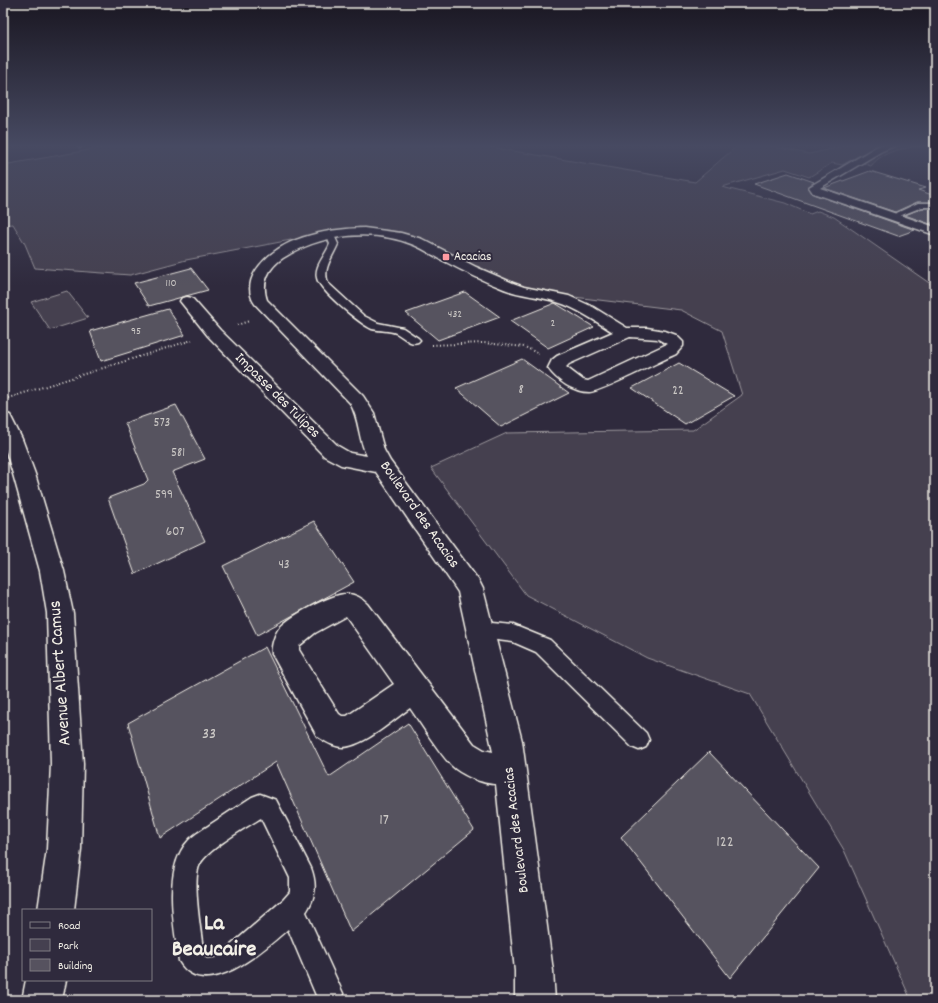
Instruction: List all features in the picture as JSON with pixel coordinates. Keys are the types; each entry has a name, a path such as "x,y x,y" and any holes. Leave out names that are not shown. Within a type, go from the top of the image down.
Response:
{"street":[{"path":"819,192 935,231"},
{"name":"Boulevard des Acacias","path":"535,1000 534,971 506,741 481,630 470,589 382,465 374,450 365,413 357,400 260,301 258,296 257,281 260,272 282,252 312,240 330,235 360,231 395,236 418,242 472,271 511,287 570,302 624,333"},
{"name":"Impasse des Tulipes","path":"187,301 214,333 336,455 351,461 382,465"},
{"path":"624,333 644,333 666,337 674,340 675,346 670,350 590,387 577,384 558,370 558,364 624,333"},
{"name":"Avenue Albert Camus","path":"3,419 12,439 24,474 52,571 60,613 67,764 64,849 56,909"},
{"path":"413,688 357,727 350,731 338,732 328,725 286,654 285,648 287,640 298,629 334,608 346,605 354,607 463,755 476,763 491,768 510,768"},
{"path":"42,1000 46,981"}],"lane":[{"path":"892,217 921,205 935,205"},
{"path":"330,235 334,244 321,271 324,284 360,318 375,326 399,330 414,340"},
{"path":"481,630 511,632 524,636 543,646 639,740"},
{"path":"264,806 268,808 274,818 302,877 303,883 301,899 292,909 225,967 212,972 201,970 194,966 191,956 186,902 187,864 194,851 202,844 256,807 264,806"},
{"path":"292,909 332,1000"}],"path":[{"path":"3,399 273,314"},
{"path":"414,340 436,346 484,343 526,347 558,364"}],"green space":[{"path":"3,192 741,192 785,203 810,214 818,211 834,217 935,287 935,1000 911,1000 844,850 750,694 647,658 526,595 431,468 507,433 693,430 742,395 722,331 681,310 533,292 468,271 431,243 400,232 359,227 186,260 130,275 35,268 25,244 13,224 3,225"},
{"path":"67,291 88,318 50,330 31,302"}],"building":[{"path":"776,192 811,192 813,194 915,230 898,236"},
{"path":"835,192 923,192 935,196 935,202 917,202 895,212"},
{"path":"922,208 935,208 935,221 930,224 905,215"},
{"path":"191,268 208,290 149,306 134,283"},
{"path":"465,292 500,317 438,340 406,313"},
{"path":"555,303 594,327 548,348 510,321"},
{"path":"168,309 185,335 101,361 90,331"},
{"path":"522,359 569,393 501,427 456,388"},
{"path":"679,363 734,396 685,424 632,388"},
{"path":"176,405 205,459 172,472 205,541 135,574 108,498 144,484 148,480 125,423"},
{"path":"314,521 354,582 257,635 223,566"},
{"path":"265,647 329,777 408,723 474,830 351,932 276,762 160,838 128,723"},
{"path":"709,752 819,868 730,978 621,837"}],"place":[{"name":"Acacias","path":"446,257"}],"district":[{"name":"La Beaucaire","path":"214,937"}]}
